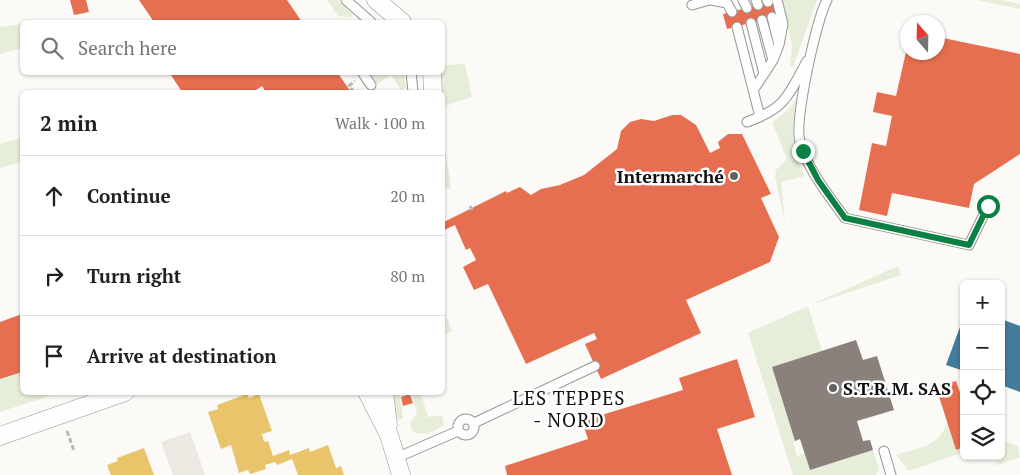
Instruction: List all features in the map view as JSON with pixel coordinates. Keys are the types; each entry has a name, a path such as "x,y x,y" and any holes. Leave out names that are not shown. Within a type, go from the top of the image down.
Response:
{"street":[{"path":"376,0 400,20"},
{"path":"432,75 433,90"},
{"path":"0,436 117,395"},
{"path":"369,395 389,435"},
{"path":"384,395 389,435 398,467"}],"lane":[{"path":"346,0 369,20"},
{"path":"692,5 708,0 727,3 732,12"},
{"path":"827,0 820,13 811,53 798,136 812,171 845,218 969,245 988,206"},
{"path":"754,89 773,60 780,45 783,24 771,1"},
{"path":"772,17 780,45"},
{"path":"762,20 773,60"},
{"path":"751,23 764,74"},
{"path":"737,27 760,117"},
{"path":"747,122 773,111 787,97 811,53"},
{"path":"364,75 371,85"},
{"path":"411,75 413,90"},
{"path":"398,467 458,431 461,434 470,435 474,431 474,423 595,366"},
{"path":"884,451 891,475"}],"path":[{"path":"349,86 352,90"}],"green space":[{"path":"327,0 338,0 352,14 352,17 338,16"},
{"path":"782,0 817,0 793,67 790,66 792,46"},
{"path":"976,0 1001,0 1020,4 1020,9"},
{"path":"20,24 20,49 0,54 0,27"},
{"path":"465,64 472,97 445,105 445,90 438,90 438,75 445,75 445,65"},
{"path":"371,75 391,75 377,84"},
{"path":"391,75 404,75 406,87 401,90"},
{"path":"798,98 795,108 793,138 797,157 805,176 781,182 785,222 775,177 776,170 787,159 772,122 788,110"},
{"path":"20,139 20,163 0,168 0,144"},
{"path":"445,146 451,189 445,188"},
{"path":"898,266 901,275 810,305"},
{"path":"808,306 822,351 772,367 795,441 793,442 797,456 805,453 810,470 873,450 879,470 876,475 793,475 748,333"},
{"path":"445,315 453,331 445,335"},
{"path":"20,373 20,395 52,395 0,412 0,379"},
{"path":"391,395 403,395 400,396 403,418 395,421"},
{"path":"412,395 421,395 428,417 442,415 444,425 429,433 413,432 410,424 417,412"},
{"path":"947,422 956,450 960,448 960,453 909,471 896,455 934,442 944,430"},
{"path":"1005,441 1018,446 1020,457 998,465 996,460 1005,460"}],"shaded area":[{"path":"190,432 205,475 173,475 161,442"}],"building: Homes":[{"path":"244,395 248,395 249,398 259,395 272,431 262,434 264,442 268,441 273,456 289,450 290,455 309,448 310,452 328,445 336,468 341,466 344,475 298,475 292,459 277,465 275,462 265,465 266,469 250,474 248,470 239,473 231,445 221,449 208,412 218,409 217,405"},
{"path":"144,448 154,475 111,475 107,465 118,461 117,458"}],"building: Shops":[{"path":"70,0 86,0 89,12 74,15"},
{"path":"139,0 287,0 301,20 153,20"},
{"path":"774,1 778,16 727,29 723,14"},
{"path":"945,38 1020,54 1020,154 974,184 969,208 892,193 887,216 859,210 872,143 886,146 892,116 873,112 877,92 896,96 904,60 945,60"},
{"path":"171,75 339,75 350,90 265,90 262,86 256,90 181,90"},
{"name":"Intermarché","path":"672,115 681,115 696,125 710,153 720,148 718,142 728,134 742,134 771,194 761,198 779,237 770,262 686,300 701,333 601,379 585,344 597,339 594,333 526,364 488,284 474,290 463,267 476,260 470,248 466,250 455,225 445,230 445,222 506,191 507,193 520,187 531,195 541,189 560,185 584,175 617,149 621,131 630,122 641,119 654,121"},
{"path":"20,315 20,373 0,379 0,322"},
{"path":"737,359 755,417 717,429 732,475 507,475 505,466 588,439 582,421 683,390 679,378"},
{"path":"956,381 960,392 960,448 956,450 936,387"},
{"path":"410,395 413,403 403,406 401,397"}],"building: Public":[{"path":"1005,320 1020,326 1020,392 1005,386"},
{"path":"960,327 960,370 946,365"}],"building: Industry":[{"name":"S.T.R.M. SAS","path":"856,340 863,360 877,356 894,410 857,421 863,441 870,440 873,450 810,470 800,439 795,441 772,367"}],"place":[{"name":"Intermarché","path":"734,176"},
{"name":"S.T.R.M. SAS","path":"833,388"}],"district":[{"name":"LES TEPPES - NORD","path":"569,408"}],"route":[{"path":"803,151 812,171 845,218 969,245 988,206"}]}
